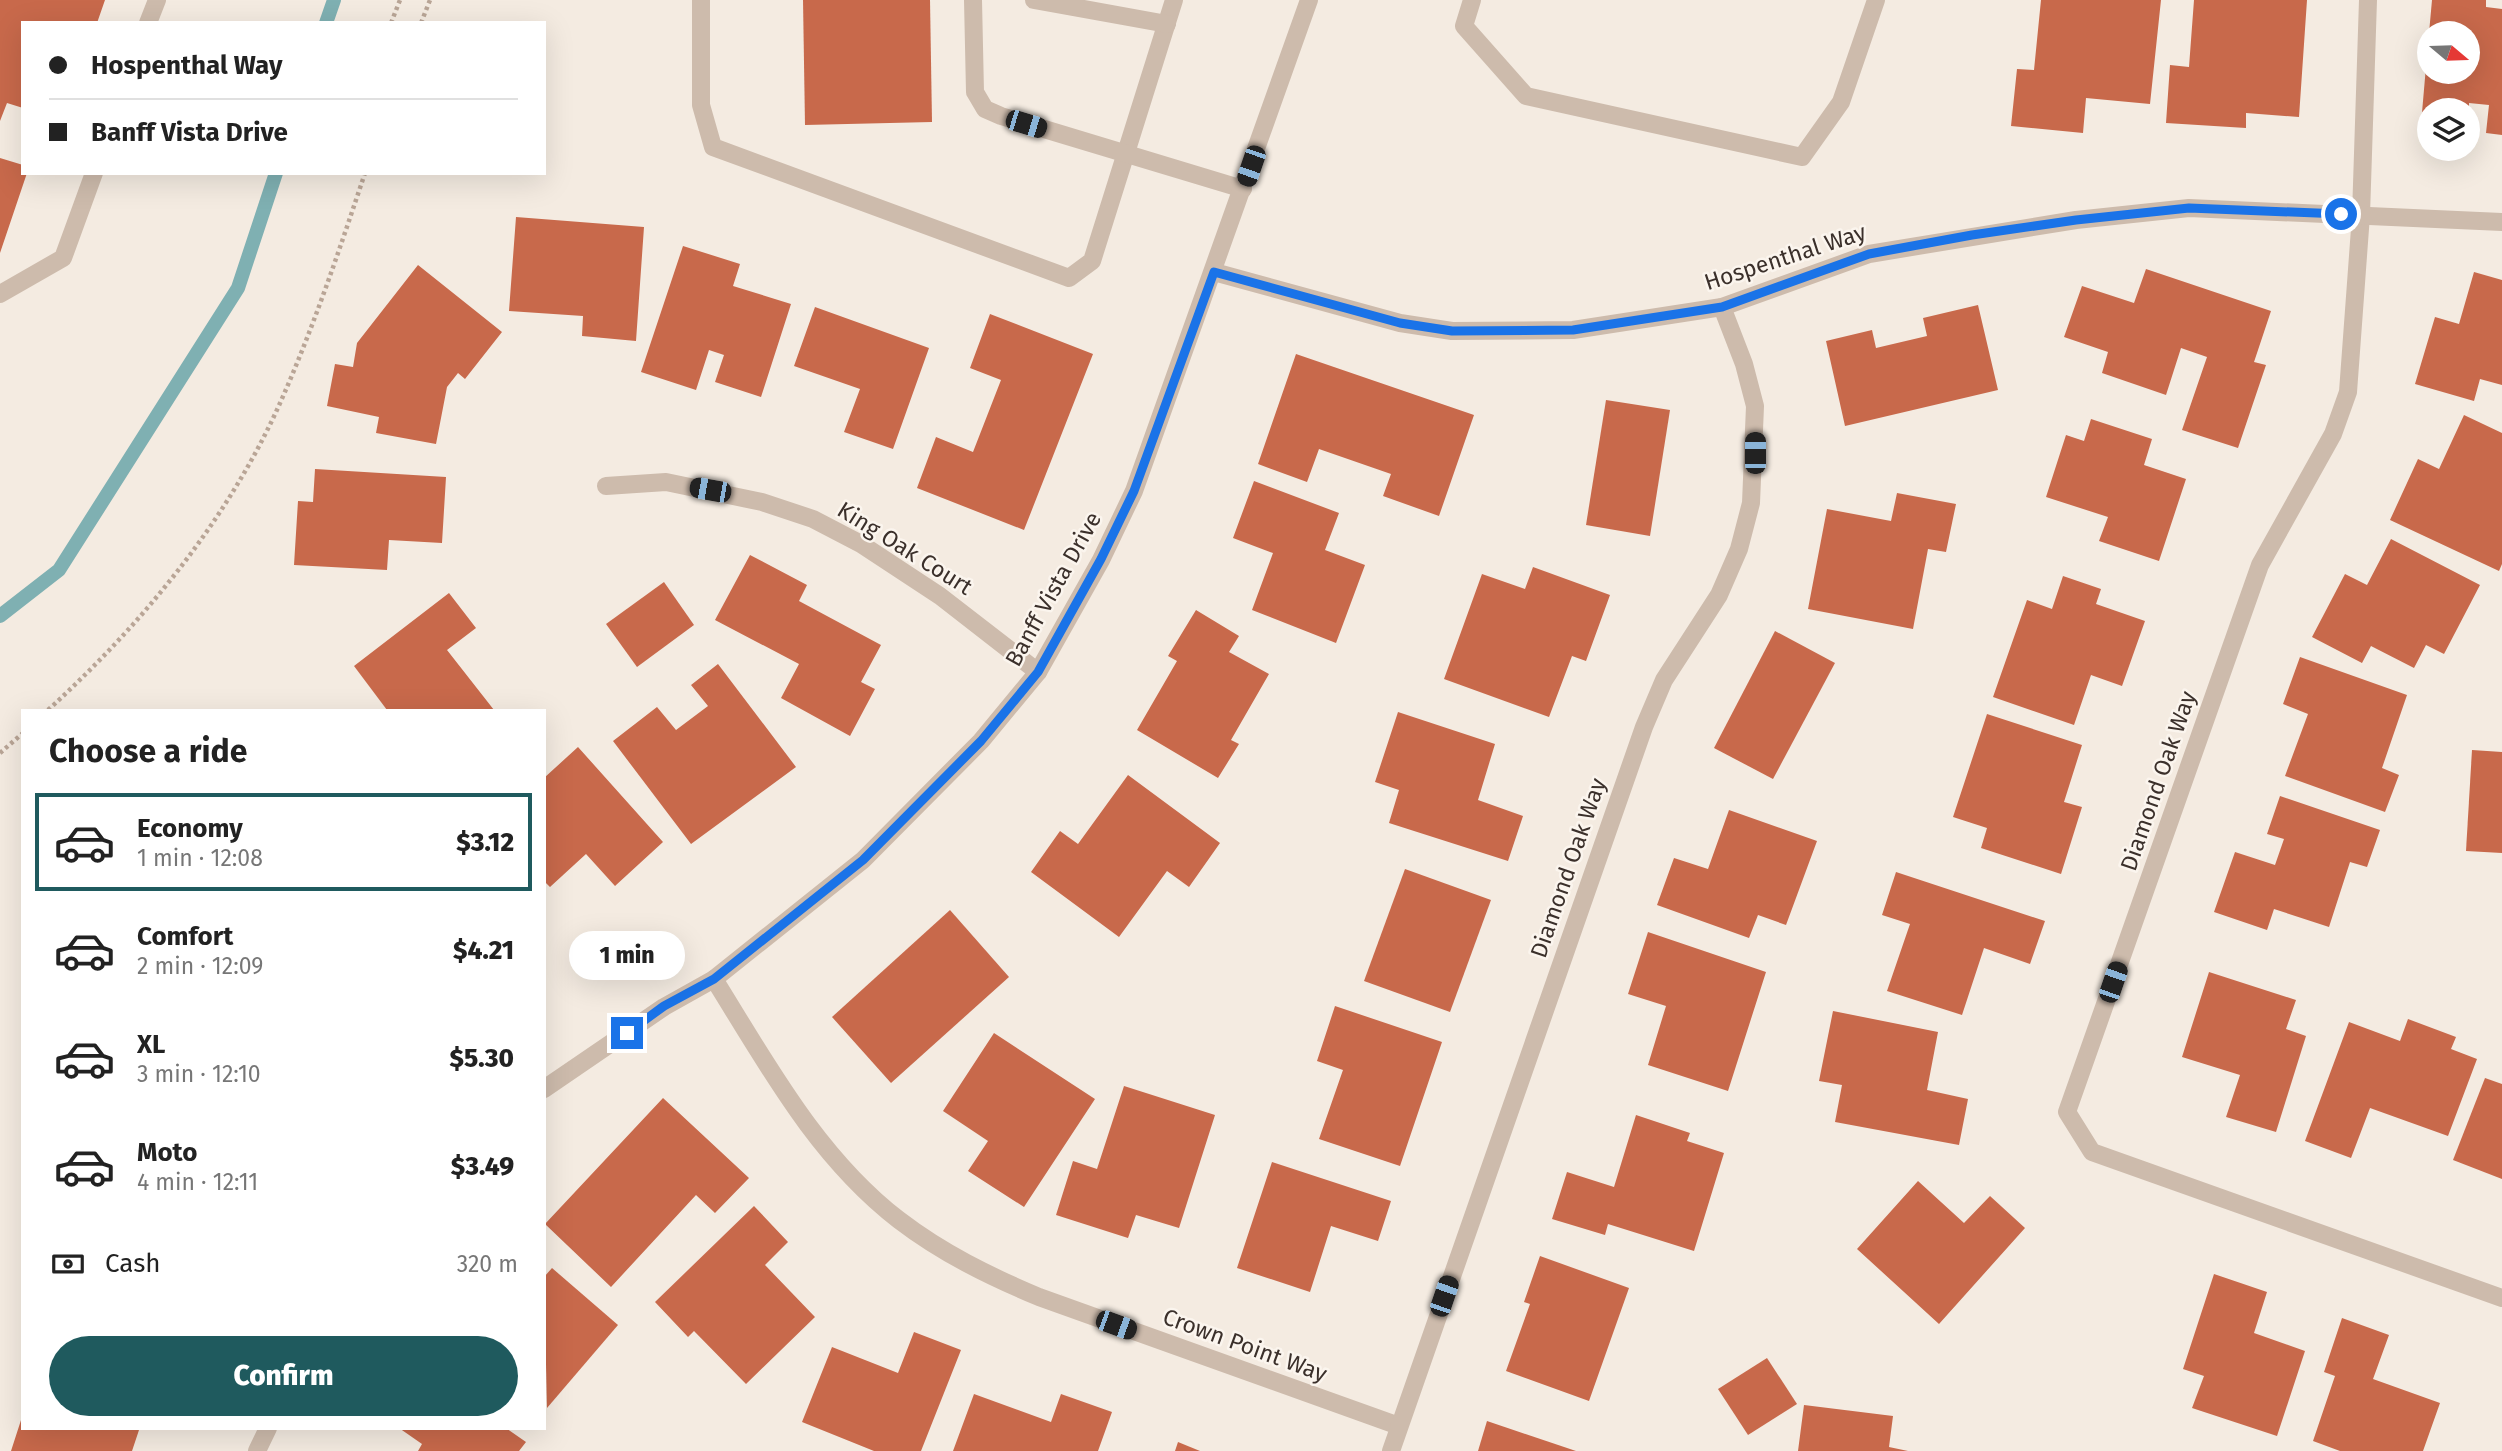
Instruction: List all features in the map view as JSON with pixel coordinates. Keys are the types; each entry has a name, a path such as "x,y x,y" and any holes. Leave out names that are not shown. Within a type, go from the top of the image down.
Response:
{"street":[{"path":"149,21 157,0"},
{"path":"701,0 701,105 713,147 1069,278 1092,261 1174,0"},
{"path":"973,0 975,92 985,108 1001,116 1243,189"},
{"path":"1034,0 1167,23"},
{"name":"Banff Vista Drive","path":"546,1088 664,1006 714,979 863,860 981,741 1038,672 1101,559 1134,491 1309,0"},
{"path":"1472,0 1464,26 1526,96 1802,157 1841,102 1876,0"},
{"name":"Diamond Oak Way","path":"2368,0 2361,215 2348,392 2333,434 2260,565 2067,1112 2092,1152 2502,1298"},
{"path":"0,294 63,258 93,175"},
{"name":"Hospenthal Way","path":"1214,272 1326,305 1400,323 1452,331 1573,330 1722,307 1869,254 2076,220 2189,208 2502,222"},
{"name":"Diamond Oak Way","path":"1391,1451 1644,727 1664,680 1719,595 1738,549 1751,503 1755,406 1744,364 1722,307"},
{"name":"King Oak Court","path":"606,486 666,482 762,502 813,519 861,544 940,596 1038,672"},
{"name":"Crown Point Way","path":"714,979 785,1093 816,1136 853,1178 897,1219 942,1250 982,1273 1039,1297 1399,1426"},
{"path":"257,1451 267,1430"}],"path":[{"path":"392,21 400,0"},
{"path":"422,21 430,0"},
{"path":"49,709 83,678 158,598 226,503 275,414 320,306 363,175"},
{"path":"0,753 21,735"}],"building":[{"path":"0,0 105,0 98,21 21,21 21,107 7,103 0,121"},
{"path":"803,0 930,0 932,122 805,125"},
{"path":"2041,0 2161,0 2150,104 2086,98 2083,133 2011,126 2017,69 2034,70"},
{"path":"2194,0 2307,0 2299,117 2246,113 2246,128 2166,123 2170,65 2189,67"},
{"path":"2432,0 2486,0 2486,7 2502,9 2502,135 2486,133 2489,105 2480,104 2480,98 2423,98 2424,84 2480,84 2480,21 2430,21"},
{"path":"0,158 21,164 21,175 26,175 0,253"},
{"path":"516,217 644,227 636,341 582,336 583,316 509,311"},
{"path":"683,246 740,264 733,286 791,304 761,397 715,382 724,355 709,350 696,390 641,372"},
{"path":"418,265 502,332 465,379 458,373 447,387 436,444 376,433 379,417 327,406 335,364 353,367 357,343"},
{"path":"2146,269 2271,311 2254,362 2266,365 2238,448 2182,430 2207,357 2181,348 2166,395 2102,373 2108,352 2064,337 2082,286 2134,303"},
{"path":"2474,272 2502,280 2502,385 2480,379 2474,401 2415,384 2435,317 2459,324"},
{"path":"1978,305 1998,390 1845,426 1826,341 1872,330 1876,348 1927,336 1923,318"},
{"path":"815,307 929,348 893,449 844,432 860,389 794,366"},
{"path":"990,314 1093,354 1024,530 917,488 936,437 973,452 1001,380 970,368"},
{"path":"1296,354 1474,415 1439,516 1383,496 1391,474 1319,449 1307,482 1258,464"},
{"path":"1606,400 1670,410 1650,536 1586,525"},
{"path":"2464,415 2502,433 2502,564 2499,571 2390,520 2418,459 2439,469"},
{"path":"2091,419 2152,439 2144,465 2186,479 2159,561 2099,541 2108,517 2046,497 2066,435 2084,441"},
{"path":"315,469 446,477 442,543 389,540 387,570 294,565 298,501 313,502"},
{"path":"1254,481 1339,513 1325,550 1365,565 1336,643 1252,610 1273,553 1233,538"},
{"path":"1897,493 1956,504 1946,552 1928,549 1913,629 1808,609 1827,509 1891,521"},
{"path":"2391,539 2480,585 2444,654 2426,645 2414,668 2371,646 2362,663 2312,637 2345,574 2367,585"},
{"path":"750,555 807,585 799,601 881,645 861,682 875,689 850,736 781,698 799,664 715,620"},
{"path":"1533,567 1610,595 1586,661 1572,656 1549,717 1444,679 1482,574 1525,589"},
{"path":"2063,576 2101,589 2096,604 2145,621 2122,686 2091,675 2074,725 1993,697 2027,600 2052,609"},
{"path":"664,582 694,625 637,667 606,624"},
{"path":"449,593 476,628 447,650 493,709 386,709 354,666"},
{"path":"1196,610 1239,636 1229,652 1269,674 1231,740 1239,744 1218,778 1137,730 1177,661 1168,656"},
{"path":"1775,631 1835,663 1773,779 1714,748"},
{"path":"2300,657 2407,695 2382,768 2399,775 2385,812 2285,776 2308,714 2283,704"},
{"path":"718,664 796,767 691,844 613,741 657,707 676,730 708,706 691,685"},
{"path":"1398,712 1495,744 1478,800 1523,816 1508,861 1389,823 1399,790 1375,782"},
{"path":"1987,714 2082,745 2064,802 2082,807 2061,874 1981,848 1987,828 1953,817"},
{"path":"578,747 663,842 615,886 586,854 550,887 546,883 546,776"},
{"path":"2472,750 2502,752 2502,853 2466,851"},
{"path":"1128,775 1220,843 1189,887 1167,871 1119,937 1031,872 1060,831 1078,844"},
{"path":"2280,796 2380,830 2367,867 2350,862 2329,927 2274,909 2267,930 2214,912 2235,852 2275,865 2284,839 2267,834"},
{"path":"1729,810 1817,841 1786,925 1758,915 1749,938 1657,905 1674,858 1708,869"},
{"path":"1405,869 1491,900 1450,1012 1364,981"},
{"path":"1896,872 2045,921 2030,964 1984,948 1962,1015 1887,991 1910,924 1882,915"},
{"path":"950,910 1009,977 891,1083 832,1017"},
{"path":"1648,932 1766,972 1728,1091 1648,1065 1666,1006 1628,994"},
{"path":"2209,972 2296,1000 2286,1029 2306,1036 2276,1132 2226,1117 2240,1075 2182,1057"},
{"path":"1335,1006 1442,1042 1400,1166 1319,1139 1343,1070 1317,1061"},
{"path":"1833,1011 1938,1032 1927,1090 1968,1099 1959,1145 1835,1122 1842,1085 1819,1081"},
{"path":"2408,1019 2456,1037 2451,1049 2477,1059 2448,1136 2370,1108 2351,1158 2305,1141 2349,1022 2400,1041"},
{"path":"994,1033 1095,1099 1024,1207 968,1171 988,1141 943,1111"},
{"path":"2485,1078 2502,1084 2502,1179 2453,1160"},
{"path":"1124,1086 1215,1115 1179,1228 1136,1215 1128,1238 1056,1215 1073,1161 1097,1169"},
{"path":"663,1098 749,1178 715,1213 696,1195 611,1287 546,1223"},
{"path":"1636,1115 1690,1133 1687,1141 1724,1153 1694,1251 1608,1224 1605,1235 1552,1219 1567,1172 1614,1187"},
{"path":"1272,1162 1391,1201 1378,1241 1331,1226 1310,1292 1237,1268"},
{"path":"1918,1181 1964,1223 1990,1196 2025,1228 1939,1324 1857,1249"},
{"path":"754,1206 788,1242 765,1265 815,1317 746,1384 694,1331 688,1337 655,1302"},
{"path":"1540,1256 1629,1288 1589,1401 1506,1371 1530,1304 1524,1302"},
{"path":"552,1268 618,1325 547,1408 546,1364 546,1275"},
{"path":"2214,1274 2267,1292 2254,1333 2305,1351 2277,1436 2192,1408 2204,1376 2183,1369"},
{"path":"2342,1318 2389,1335 2373,1379 2440,1403 2423,1451 2340,1451 2313,1441 2335,1376 2324,1372"},
{"path":"914,1332 961,1350 921,1451 874,1451 802,1422 832,1347 898,1373"},
{"path":"1767,1358 1797,1404 1748,1435 1718,1389"},
{"path":"974,1394 1051,1422 1061,1394 1112,1412 1098,1451 953,1451"},
{"path":"1804,1405 1893,1416 1889,1447 1908,1451 1798,1451"},
{"path":"21,1420 21,1430 139,1430 132,1451 11,1451"},
{"path":"1487,1421 1576,1451 1478,1451"},
{"path":"402,1430 509,1430 526,1442 519,1451 418,1451 422,1444"},
{"path":"1178,1442 1200,1451 1175,1451"}],"waterway":[{"path":"327,21 334,0"},
{"path":"0,616 59,570 238,288 275,175"}],"route":[{"path":"627,1033 664,1006 714,979 863,860 981,741 1038,672 1101,559 1134,491 1214,272 1326,305 1400,323 1452,331 1573,330 1722,307 1869,254 1972,235 2189,208 2341,214"}]}
